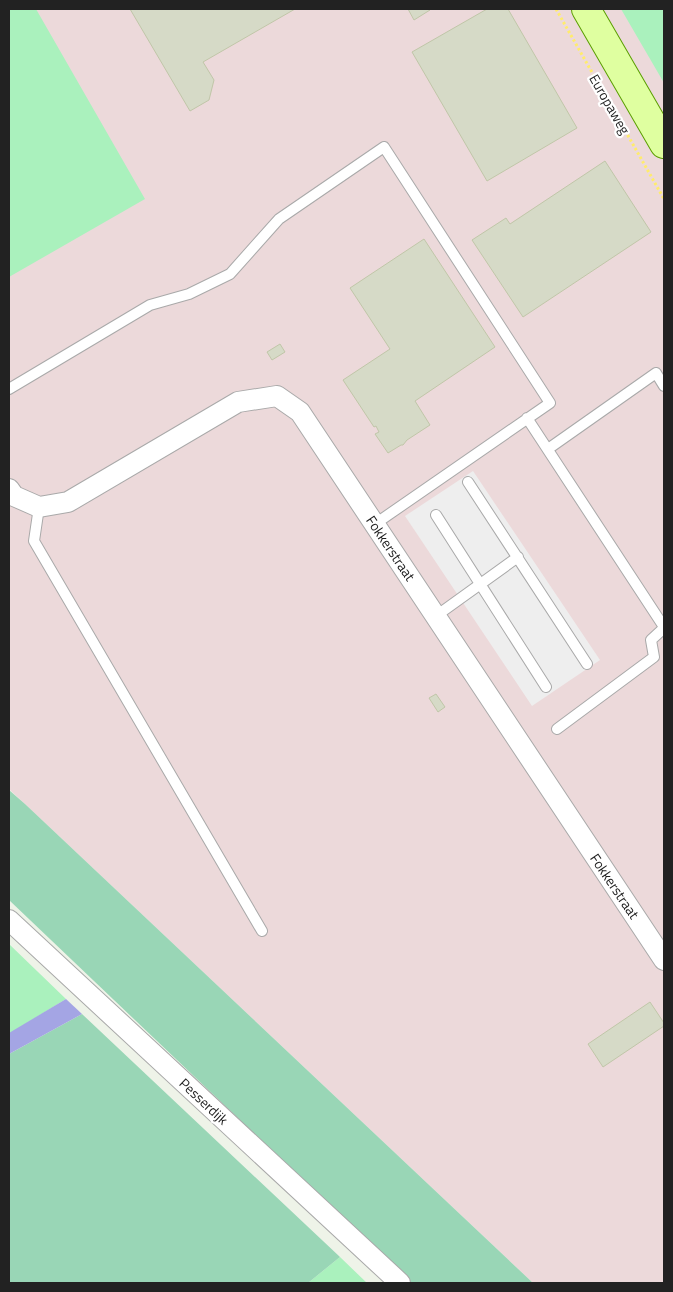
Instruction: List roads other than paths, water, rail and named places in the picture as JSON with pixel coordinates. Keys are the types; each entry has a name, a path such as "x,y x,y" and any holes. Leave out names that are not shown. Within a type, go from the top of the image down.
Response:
{"main road":[{"name":"Europaweg","path":"586,9 658,128"}],"street":[{"name":"Fokkerstraat","path":"38,507 68,502 238,402 277,396 300,412 664,960"},
{"path":"9,489 14,496 38,507"},
{"name":"Pesserdijk","path":"9,920 400,1283"}],"lane":[{"path":"9,389 150,305 189,294 230,274 279,219 384,147 550,403 375,524"},
{"path":"548,449 656,373 664,386"},
{"path":"527,418 664,628 651,640 654,657 557,729"},
{"path":"468,482 587,664"},
{"path":"38,507 34,541 262,930"},
{"path":"436,515 546,687"},
{"path":"436,616 518,557"}],"water":[{"path":"66,999 82,1014 9,1054 9,1033"}]}
